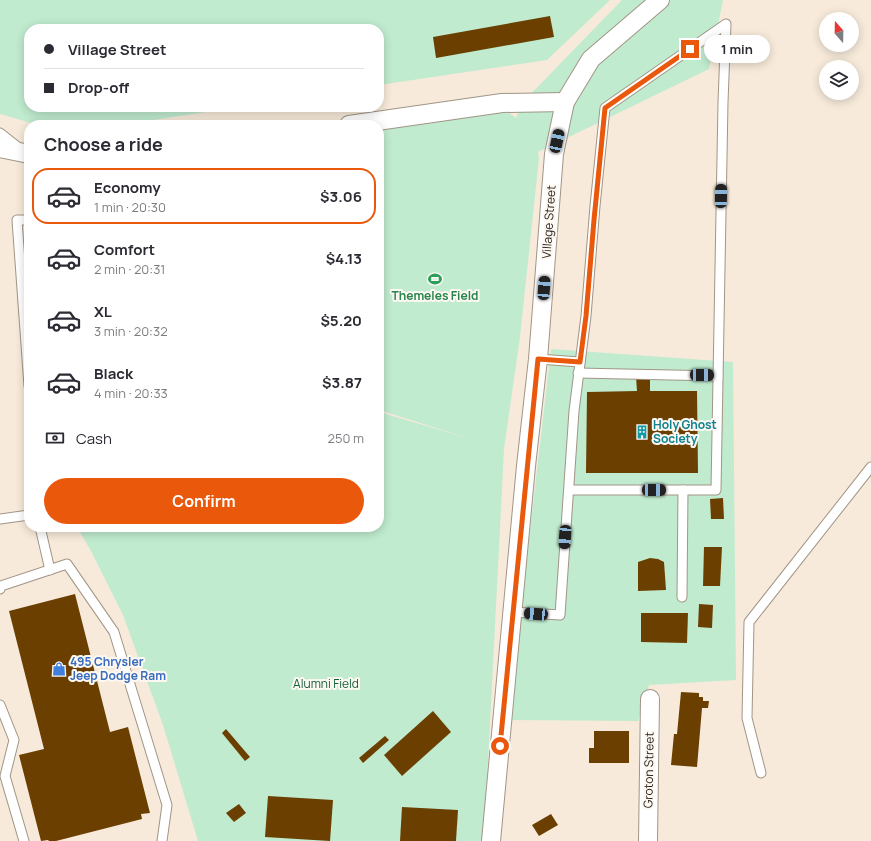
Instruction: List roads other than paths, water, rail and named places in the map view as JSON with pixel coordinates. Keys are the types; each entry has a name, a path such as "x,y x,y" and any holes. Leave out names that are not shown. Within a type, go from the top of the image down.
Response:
{"street":[{"name":"Village Street","path":"491,841 512,612 538,359 554,154 565,102 591,59 660,0"},
{"path":"384,120 502,103 565,102"},
{"path":"0,148 24,153"},
{"name":"Groton Street","path":"648,841 650,700"}],"lane":[{"path":"512,612 560,615 574,411 586,316 594,214 605,108 726,24 723,102 716,490 569,490"},
{"path":"0,133 24,151"},
{"path":"24,220 17,220 24,317"},
{"path":"538,359 580,362"},
{"path":"578,373 718,376"},
{"path":"761,773 747,718 750,622 871,467"},
{"path":"682,596 683,490"},
{"path":"0,519 24,517"},
{"path":"41,532 50,570"},
{"path":"0,589 1,586 67,564 114,632 167,805 162,841"},
{"path":"0,705 14,740 3,776 24,841"}],"place":[{"name":"Themeles Field","path":"435,279"},
{"name":"Holy Ghost Society","path":"642,432"},
{"name":"495 Chrysler Jeep Dodge Ram","path":"59,669"}],"park label":[{"name":"Alumni Field","path":"326,684"}]}
